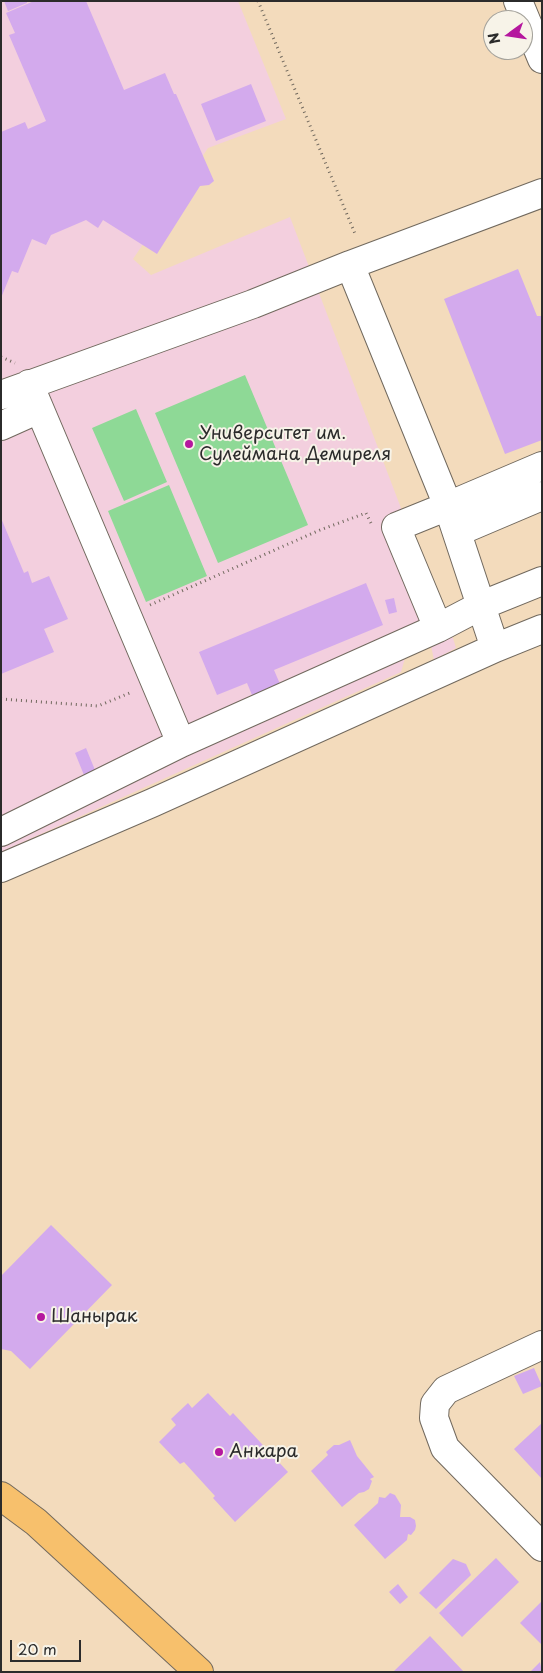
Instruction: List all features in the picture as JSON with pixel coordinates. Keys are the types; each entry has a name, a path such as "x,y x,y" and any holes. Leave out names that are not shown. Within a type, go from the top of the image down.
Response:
{"main road":[{"path":"1,1496 36,1522 199,1672"}],"street":[{"path":"518,1 542,59"},
{"path":"1,395 253,304 358,262 542,194"},
{"path":"358,262 448,506 495,648"},
{"path":"29,384 181,743"},
{"path":"1,426 39,409"},
{"path":"438,628 396,527 542,466"},
{"path":"456,532 542,496"},
{"path":"1,832 181,743 438,628 480,606 542,581"},
{"path":"1,868 152,803 495,648 542,629"},
{"path":"542,1345 446,1390 435,1404 434,1418 445,1448 542,1547"}],"path":[{"path":"258,1 358,262"},
{"path":"127,616 320,530 366,513 378,535 396,527"},
{"path":"1,699 98,706 156,683"}],"shaded area":[{"name":"Университет им. Сулеймана Демиреля","path":"1,1 238,1 286,119 208,148 133,259 151,275 290,217 441,613 445,612 456,648 434,660 430,641 407,651 401,672 1,852"}],"green space":[{"path":"245,375 308,525 218,563 155,413"},
{"path":"136,409 167,482 124,501 92,428"},
{"path":"169,485 207,576 146,602 108,511"}],"building":[{"path":"4,1 27,1 27,3 8,11"},
{"path":"34,1 86,1 124,90 165,73 214,181 209,185 200,186 157,254 103,220 98,228 86,220 51,235 46,245 32,239 18,273 12,271 1,298 1,132 25,122 28,129 46,121 9,35 15,33 6,13"},
{"path":"251,84 266,121 216,141 201,104"},
{"path":"518,269 537,316 542,316 542,440 505,454 444,299"},
{"path":"1,518 24,573 28,571 32,583 49,576 68,619 44,629 54,652 1,674"},
{"path":"366,583 383,625 274,670 280,684 252,695 247,683 217,695 199,652"},
{"path":"394,598 397,612 389,614 385,600"},
{"path":"86,748 97,775 86,780 75,753"},
{"name":"Шанырак","path":"51,1225 112,1285 30,1369 11,1351 1,1349 1,1276"},
{"path":"534,1368 542,1386 523,1394 514,1376"},
{"name":"Анкара","path":"208,1393 230,1416 233,1413 288,1472 235,1522 213,1498 215,1496 184,1462 180,1464 159,1442 176,1425 171,1419 188,1403 192,1408"},
{"path":"542,1423 542,1479 514,1449"},
{"path":"350,1440 357,1456 374,1477 370,1479 372,1481 369,1489 359,1493 342,1507 311,1471 328,1455 326,1452 334,1445"},
{"path":"390,1493 395,1495 401,1505 400,1517 410,1517 415,1520 416,1526 411,1535 408,1534 407,1540 385,1559 354,1525 378,1503 379,1497 385,1498"},
{"path":"496,1558 519,1582 462,1637 439,1613"},
{"path":"453,1559 466,1564 471,1575 436,1609 419,1593"},
{"path":"398,1584 408,1597 400,1604 389,1592"},
{"path":"542,1601 542,1645 520,1623"},
{"path":"430,1636 464,1672 393,1672"},
{"path":"540,1662 542,1672 530,1672"}],"place":[{"name":"Университет им. Сулеймана Демиреля","path":"189,444"},
{"name":"Шанырак","path":"41,1317"},
{"name":"Анкара","path":"219,1452"}]}
